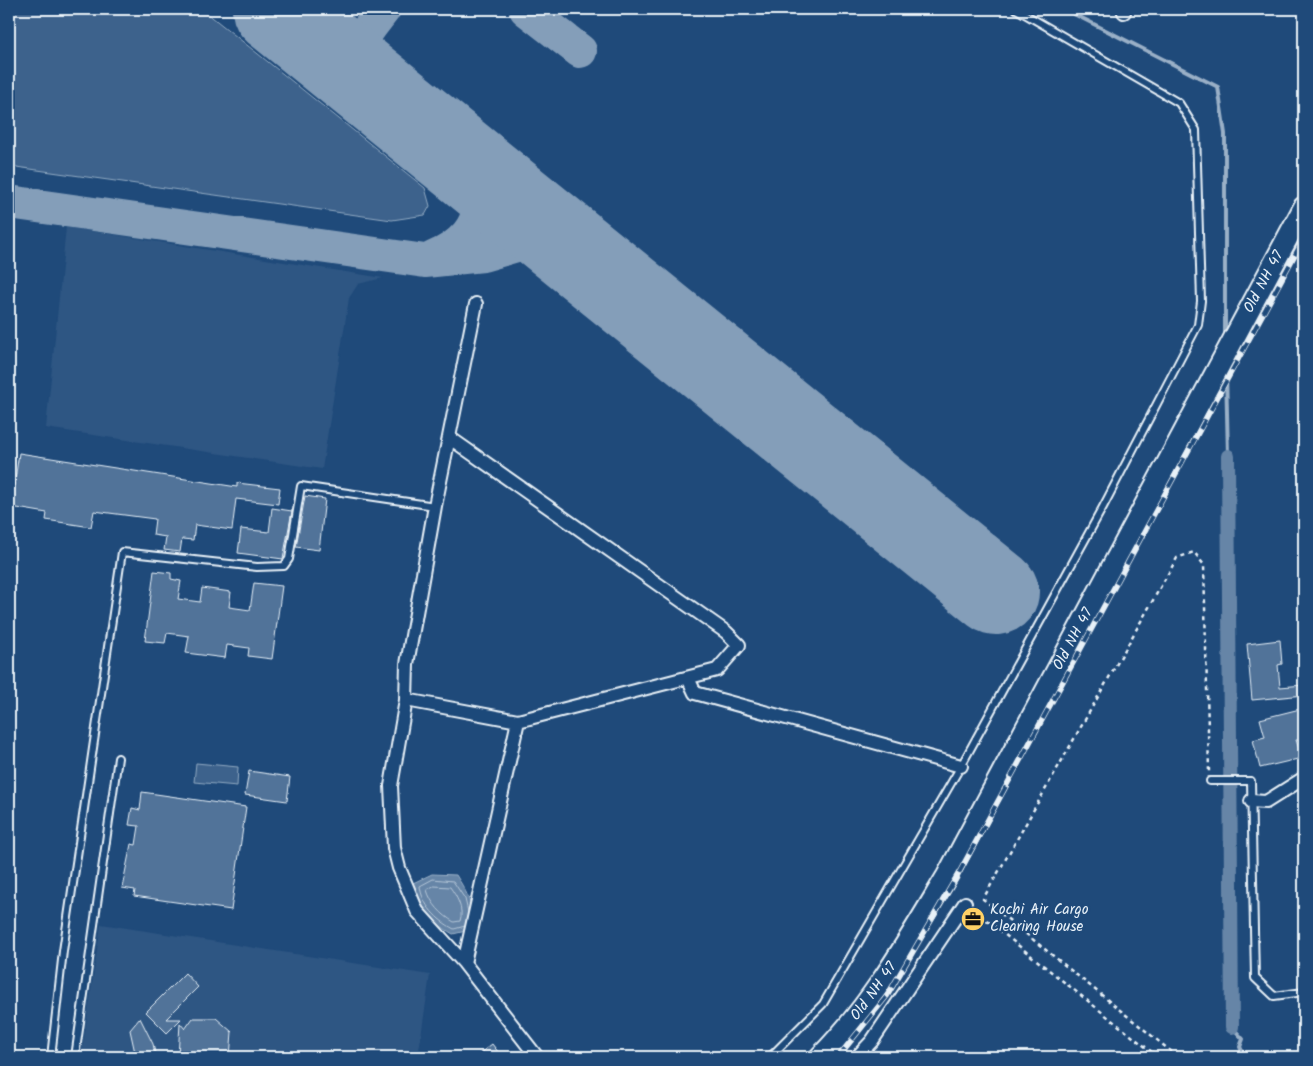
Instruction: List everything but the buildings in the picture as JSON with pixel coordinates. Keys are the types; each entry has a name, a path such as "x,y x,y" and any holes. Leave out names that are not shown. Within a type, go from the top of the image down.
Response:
{"main road":[{"name":"Old NH 47","path":"820,1057 834,1043 889,972 947,876 1304,207"}],"street":[{"path":"476,304 435,506 407,664 406,700 391,786 394,848 399,868 417,911 464,963 538,1057"},
{"path":"406,700 518,721 717,670 739,645 726,632 450,438"},
{"path":"688,678 695,693 961,766"},
{"path":"464,963 518,721"},
{"path":"1251,801 1266,802 1304,778"},
{"path":"857,1057 883,1025 965,903"}],"lane":[{"path":"770,1057 823,1004 961,766 1098,515 1198,325 1201,301 1196,130 1179,103 1016,9"},
{"path":"51,1057 63,951 122,552 258,567 284,566 289,558 301,486 435,506"},
{"path":"75,1057 118,758"},
{"path":"1210,781 1251,781 1255,978 1274,996 1304,992"}],"path":[{"path":"1178,1057 983,898 1177,558 1194,552 1204,565 1210,781"},
{"path":"965,903 1158,1057"}],"shaded area":[{"path":"9,9 202,9 425,188 430,206 425,215 392,220 9,166"},
{"path":"66,227 383,278 358,284 349,298 322,469 46,428"},
{"path":"196,763 238,767 237,786 194,782"},
{"path":"101,924 430,975 418,1057 81,1057"}],"water":[{"path":"432,874 456,875 464,888 471,908 470,930 453,934 438,924 427,913 413,883"}],"waterway":[{"path":"1064,9 1218,87 1225,134 1225,337"},
{"path":"1226,371 1228,456"},
{"path":"1228,456 1232,1027"},
{"path":"1232,1027 1243,1039 1240,1047 1245,1057"}],"taxiway":[{"path":"357,75 355,65 358,48 362,39 384,9"},
{"path":"526,9 580,51"},
{"path":"433,258 460,242 473,226 477,217 478,206 475,189 448,149"},
{"path":"9,202 425,261 483,255 527,242 543,242 562,250 599,271"}],"runway":[{"path":"275,9 996,592"}],"railway":[{"path":"838,1057 887,996 960,871 1304,238"}],"place":[{"name":"Kochi Air Cargo Clearing House","path":"973,919"}]}
